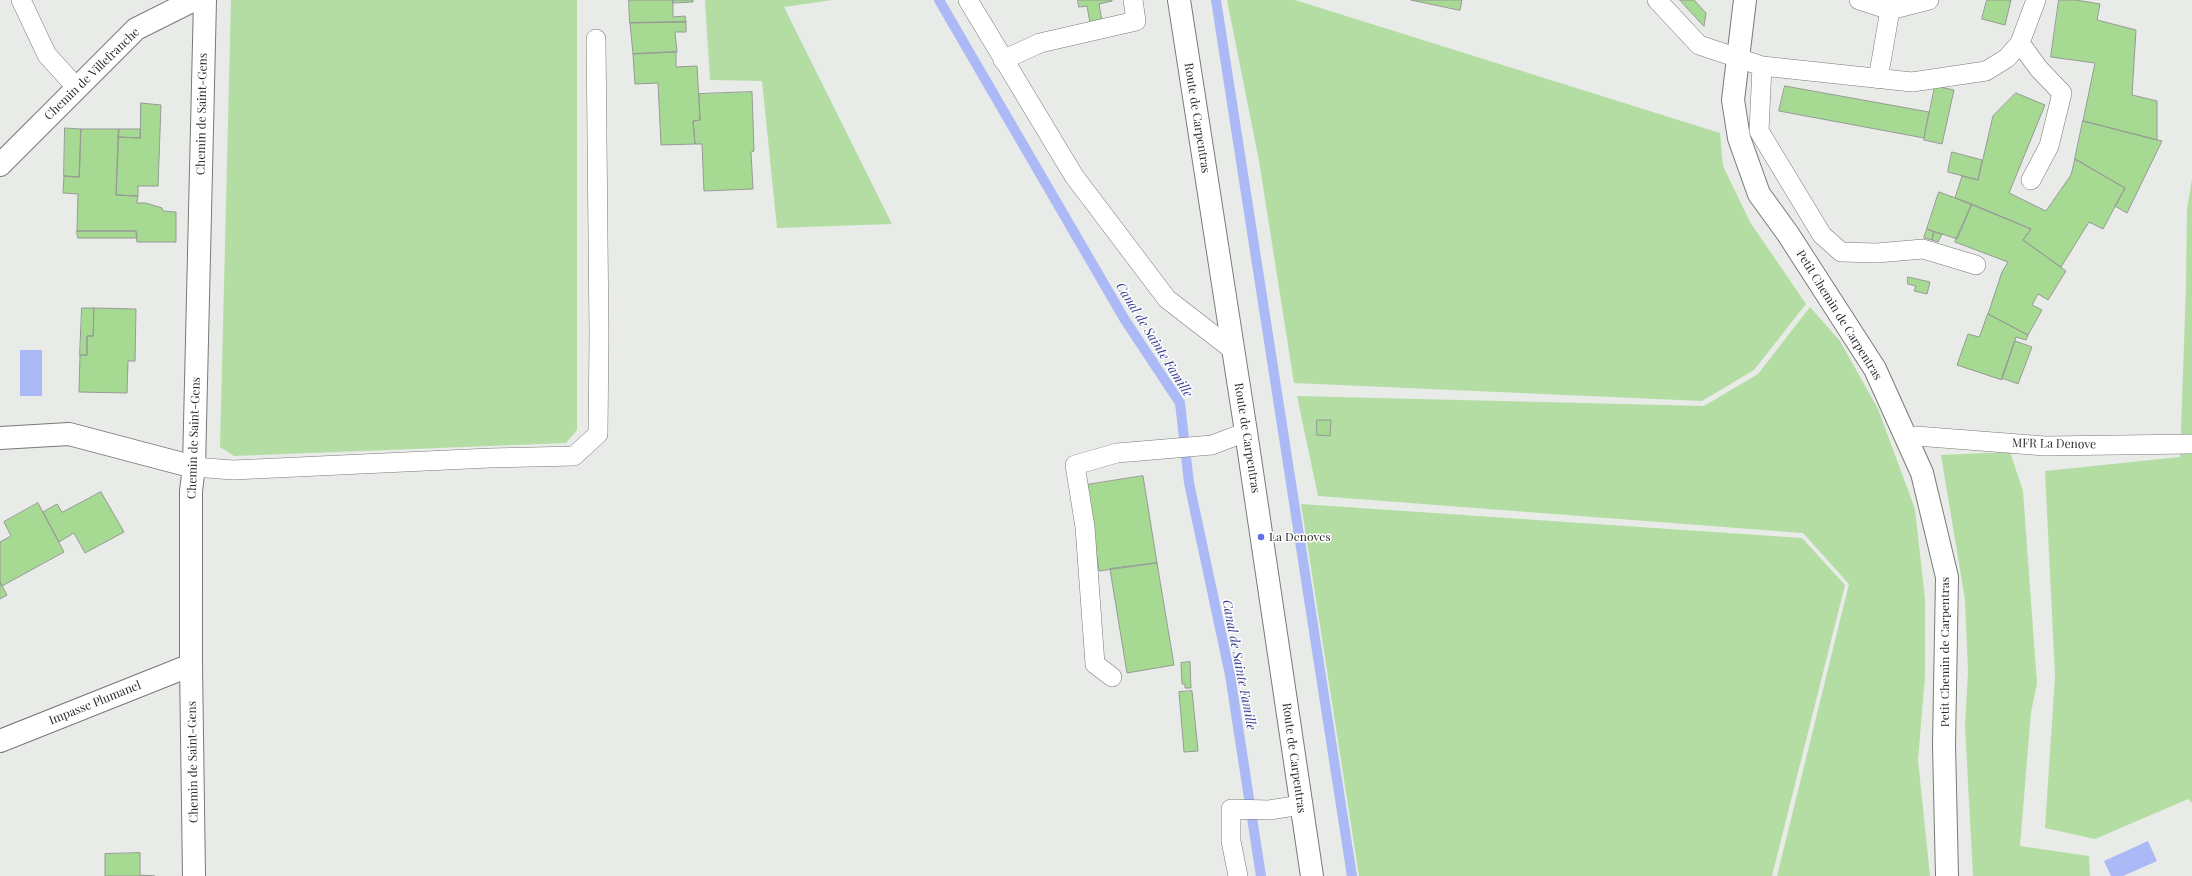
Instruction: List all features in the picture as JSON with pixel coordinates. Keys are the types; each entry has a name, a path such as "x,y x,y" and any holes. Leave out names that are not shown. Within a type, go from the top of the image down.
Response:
{"street":[{"name":"Chemin de Villefranche","path":"0,165 136,29 194,0"},
{"name":"Chemin de Saint-Gens","path":"194,876 191,664 191,491 194,467 205,0"},
{"name":"Route de Carpentras","path":"1179,0 1246,432 1312,876"},
{"name":"Petit Chemin de Carpentras","path":"1745,0 1732,100 1739,138 1760,194 1788,234 1875,369 1922,473 1947,577 1944,745 1947,876"},
{"path":"0,438 69,434 194,467"},
{"name":"Impasse Plumanel","path":"0,741 191,664"}],"lane":[{"path":"21,0 47,55 77,88"},
{"path":"968,0 1074,176 1167,299 1233,350"},
{"path":"1003,60 1040,43 1136,21 1133,0"},
{"path":"1657,0 1699,45 1737,56 1762,66 1912,82 1986,70 2007,58 2020,43 2036,0"},
{"path":"1859,0 1890,10 1929,0"},
{"path":"1878,79 1890,10"},
{"path":"194,467 233,470 490,458 574,456 598,434 599,335 596,38"},
{"path":"2020,43 2039,69 2062,93 2049,146 2031,180"},
{"path":"1762,66 1759,131 1822,235 1841,252 1877,253 1923,249 1976,265"},
{"path":"1112,677 1095,664 1085,526 1075,465 1118,453 1212,445 1246,432"},
{"name":"MFR La Denove","path":"1916,436 2045,446 2192,444"},
{"path":"1238,876 1231,841 1231,810 1269,810 1301,805"}],"green space":[{"path":"231,0 577,0 577,430 566,443 234,456 220,447"},
{"path":"705,0 832,0 784,7 892,224 777,228 762,81 710,80"},
{"path":"1227,0 1295,0 1720,133 1723,166 1750,222 1806,304 1754,370 1702,401 1294,383 1259,161"},
{"path":"2192,179 2192,803 2188,799 2095,839 2045,828 2055,676 2045,471 2180,457 2186,287 2187,209"},
{"path":"1810,307 1840,341 1878,409 1915,509 1925,599 1925,676 1918,760 1930,876 1777,876 1849,584 1803,533 1318,496 1297,396 1704,406 1758,374"},
{"path":"2010,452 2023,491 2037,684 2031,712 2020,846 2089,856 2090,876 1973,876 1965,726 1968,672 1965,600 1941,455"},
{"path":"1301,504 1802,538 1845,585 1772,876 1359,876"}],"water":[{"path":"20,350 42,350 42,396 20,396"},
{"path":"2148,841 2157,861 2123,876 2111,876 2104,861"}],"building":[{"path":"629,0 673,0 673,17 685,16 686,22 630,23"},
{"path":"673,0 693,0 693,2 673,3"},
{"path":"1078,0 1112,1 1099,4 1102,21 1090,23 1087,6 1079,7"},
{"path":"1411,0 1462,0 1460,10"},
{"path":"1680,0 1694,0 1706,13 1704,26"},
{"path":"1987,0 2011,0 2005,25 1982,19"},
{"path":"2059,0 2076,0 2100,4 2097,20 2136,30 2132,95 2157,101 2157,140 2083,121 2095,63 2051,57"},
{"path":"686,22 686,32 675,32 677,52 633,54 630,23"},
{"path":"676,52 676,67 697,66 700,120 693,121 695,144 661,145 658,83 635,84 633,54"},
{"path":"1785,86 1929,112 1924,138 1779,111"},
{"path":"1935,86 1954,90 1942,144 1924,140"},
{"path":"752,92 754,151 751,152 753,189 704,191 702,144 695,144 693,121 700,120 699,94"},
{"path":"2016,93 2045,105 2009,193 2046,211 2071,175 2075,159 2125,188 2103,229 2089,222 2061,267 2023,240 2031,229 1955,198 1962,176 1978,180 1993,116"},
{"path":"141,103 161,105 158,186 138,186 138,196 116,195 118,137 140,138"},
{"path":"2083,121 2162,141 2127,213 2115,206 2125,188 2075,159"},
{"path":"65,128 81,129 79,177 64,176"},
{"path":"81,129 119,129 116,195 138,196 137,203 146,203 162,208 163,211 176,212 176,242 137,242 136,231 77,231 78,194 63,193 64,176 79,177"},
{"path":"119,129 140,129 140,138 118,137"},
{"path":"1952,152 1982,160 1978,180 1948,172"},
{"path":"1939,192 1972,204 1957,239 1927,229"},
{"path":"1972,204 2031,229 2023,240 2066,271 2048,300 2038,294 2032,305 2042,310 2028,335 1988,314 2002,272 2008,262 1955,242"},
{"path":"1927,229 1934,232 1932,240 1924,238"},
{"path":"77,231 136,231 137,238 78,238"},
{"path":"1934,232 1942,234 1938,242 1932,240"},
{"path":"1908,277 1930,282 1927,294 1914,291 1916,286 1908,284"},
{"path":"82,308 94,308 93,336 87,336 87,355 80,355"},
{"path":"94,308 136,309 135,361 128,361 127,393 79,392 80,355 87,355 87,336 93,336"},
{"path":"1988,314 2028,335 2026,340 2016,337 2002,380 1957,365 1968,334 1979,337"},
{"path":"2015,341 2032,347 2018,384 2002,378"},
{"path":"1317,420 1331,420 1330,436 1317,435"},
{"path":"1143,476 1157,563 1099,571 1086,485"},
{"path":"101,492 124,532 85,553 74,533 59,542 43,512 57,504 62,512"},
{"path":"38,503 64,552 2,586 0,582 0,542 11,536 4,522"},
{"path":"1157,563 1174,665 1127,673 1110,569"},
{"path":"0,582 7,595 0,599"},
{"path":"1190,662 1191,688 1185,688 1185,684 1182,684 1181,663"},
{"path":"1192,691 1198,751 1184,752 1179,692"},
{"path":"140,853 140,875 155,876 105,876 105,854"}],"waterway":[{"name":"Canal de Sainte Famille","path":"939,0 1125,320 1180,403 1189,483 1230,675 1261,876"},
{"path":"1216,0 1352,876"}],"place":[{"name":"La Denoves","path":"1261,537"}]}
